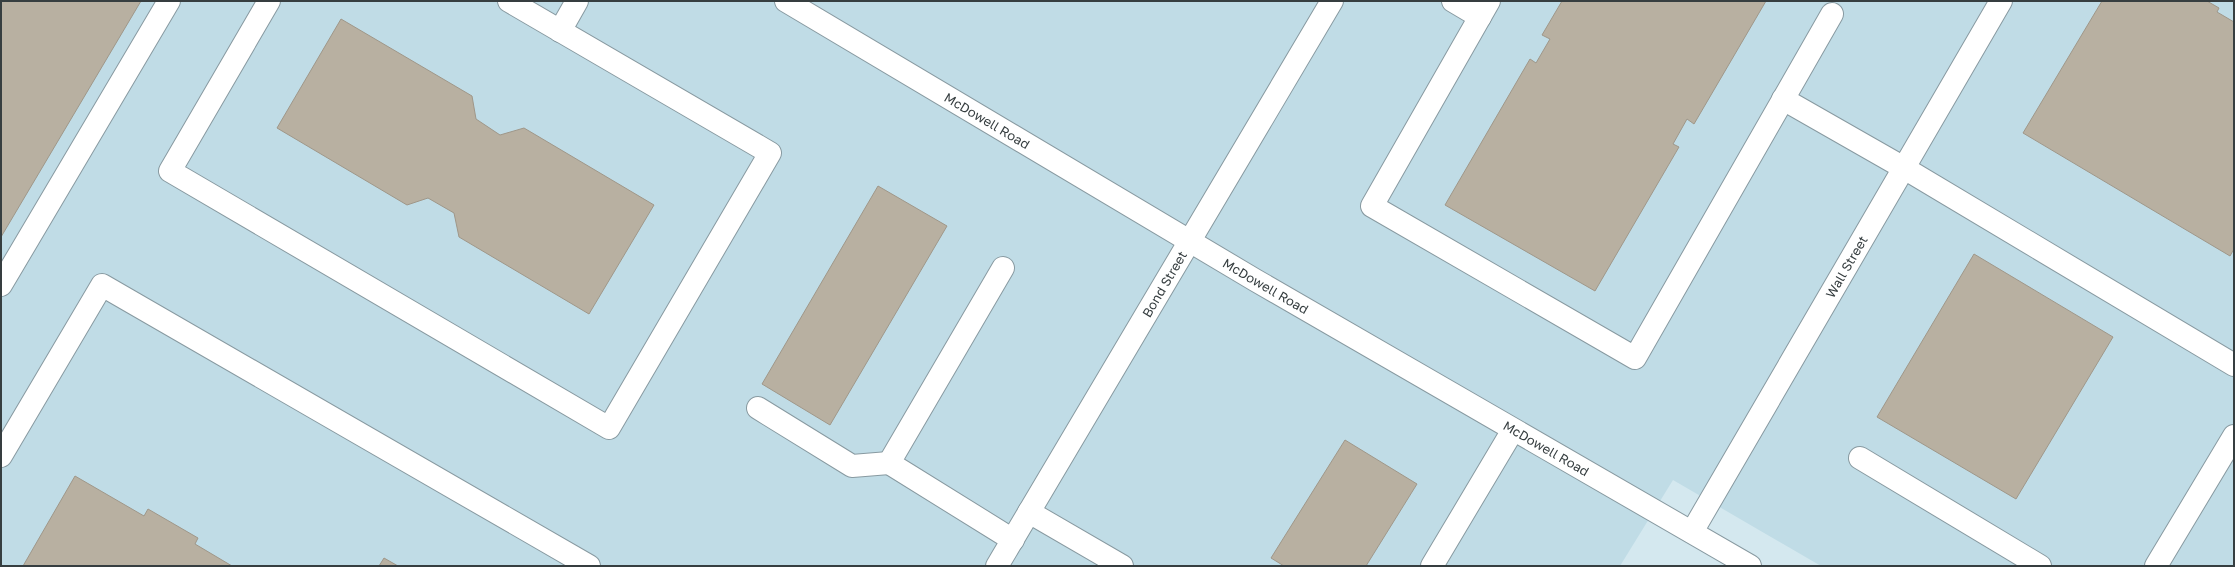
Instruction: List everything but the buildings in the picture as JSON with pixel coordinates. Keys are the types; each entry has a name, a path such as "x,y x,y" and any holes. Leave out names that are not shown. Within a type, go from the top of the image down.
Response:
{"street":[{"path":"1,285 169,1"},
{"path":"269,1 170,171 609,428 770,153 509,1"},
{"path":"560,31 577,1"},
{"name":"McDowell Road","path":"786,1 1189,241 1750,566"},
{"name":"Bond Street","path":"997,566 1332,1"},
{"path":"1453,1 1485,9 1372,206 1635,358 1832,14"},
{"name":"Wall Street","path":"1692,532 2001,1"},
{"path":"1783,99 1904,168 2234,365"},
{"path":"889,463 1003,268"},
{"path":"1,456 102,285 589,566"},
{"path":"758,408 852,466 889,463 1013,540"},
{"path":"1432,566 1513,430"},
{"path":"2156,566 2234,436"},
{"path":"1860,458 2040,566"},
{"path":"1029,512 1122,566"}],"shaded area":[{"path":"1,1 2234,1 2234,566 1821,566 1673,480 1620,566 1,566"}]}
